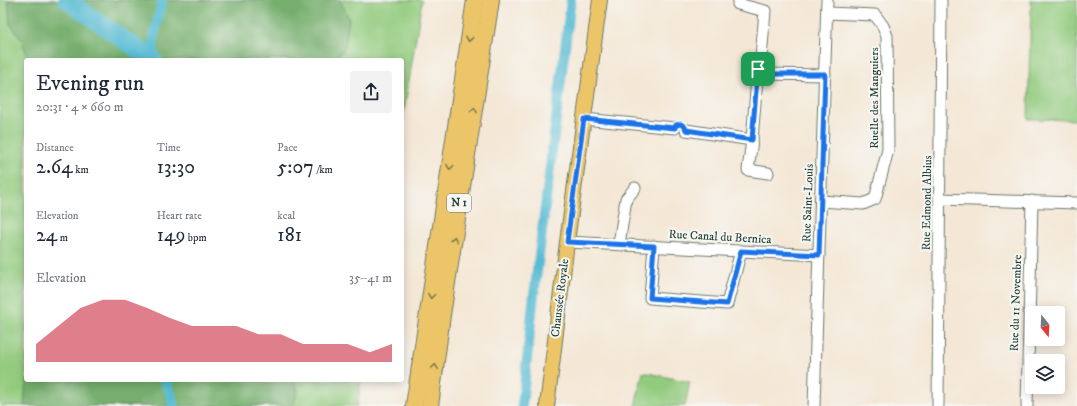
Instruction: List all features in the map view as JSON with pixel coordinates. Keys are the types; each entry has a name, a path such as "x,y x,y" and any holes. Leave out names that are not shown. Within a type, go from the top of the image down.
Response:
{"highway":[{"name":"N 1","path":"414,406 475,0"},
{"name":"N 1","path":"430,406 442,315 491,0"}],"main road":[{"name":"Chaussée Royale","path":"547,406 567,242 600,0"}],"street":[{"name":"Rue Saint-Louis","path":"814,406 827,0"},
{"name":"Rue Edmond Albius","path":"938,406 941,0"},
{"path":"738,4 766,11 748,170 768,173"},
{"name":"Ruelle des Manguiers","path":"821,201 863,204 875,199 888,150 887,36 883,26 875,15 827,14"},
{"path":"760,74 825,74"},
{"path":"584,119 680,129 752,140"},
{"path":"619,244 626,199 635,188"},
{"path":"940,199 1077,203"},
{"name":"Rue du 11 Novembre","path":"1026,406 1032,201"},
{"name":"Rue Canal du Bernica","path":"567,242 819,255"},
{"path":"654,246 650,298 727,304 741,251"}],"green space":[{"path":"0,0 422,0 404,112 404,58 24,58 24,382 361,382 357,406 0,406"},
{"path":"8,0 340,0 349,19 345,48 336,58 27,58 22,40 10,24"},
{"path":"1031,0 1077,0 1077,120 1028,119"},
{"path":"643,372 690,382 685,406 635,406"},
{"path":"26,382 295,382 298,391 293,406 24,406"}],"waterway":[{"path":"67,0 150,58"},
{"path":"153,58 154,37 162,0"},
{"path":"522,406 533,303 571,0"},
{"path":"166,382 172,398 173,406"}],"route":[{"path":"758,69 762,71 763,74 825,74 819,255 741,251 727,304 650,298 654,246 567,242 584,119 675,128 676,125 681,124 684,125 686,130 752,140 757,78 754,77 753,74 755,70 758,69"}]}
